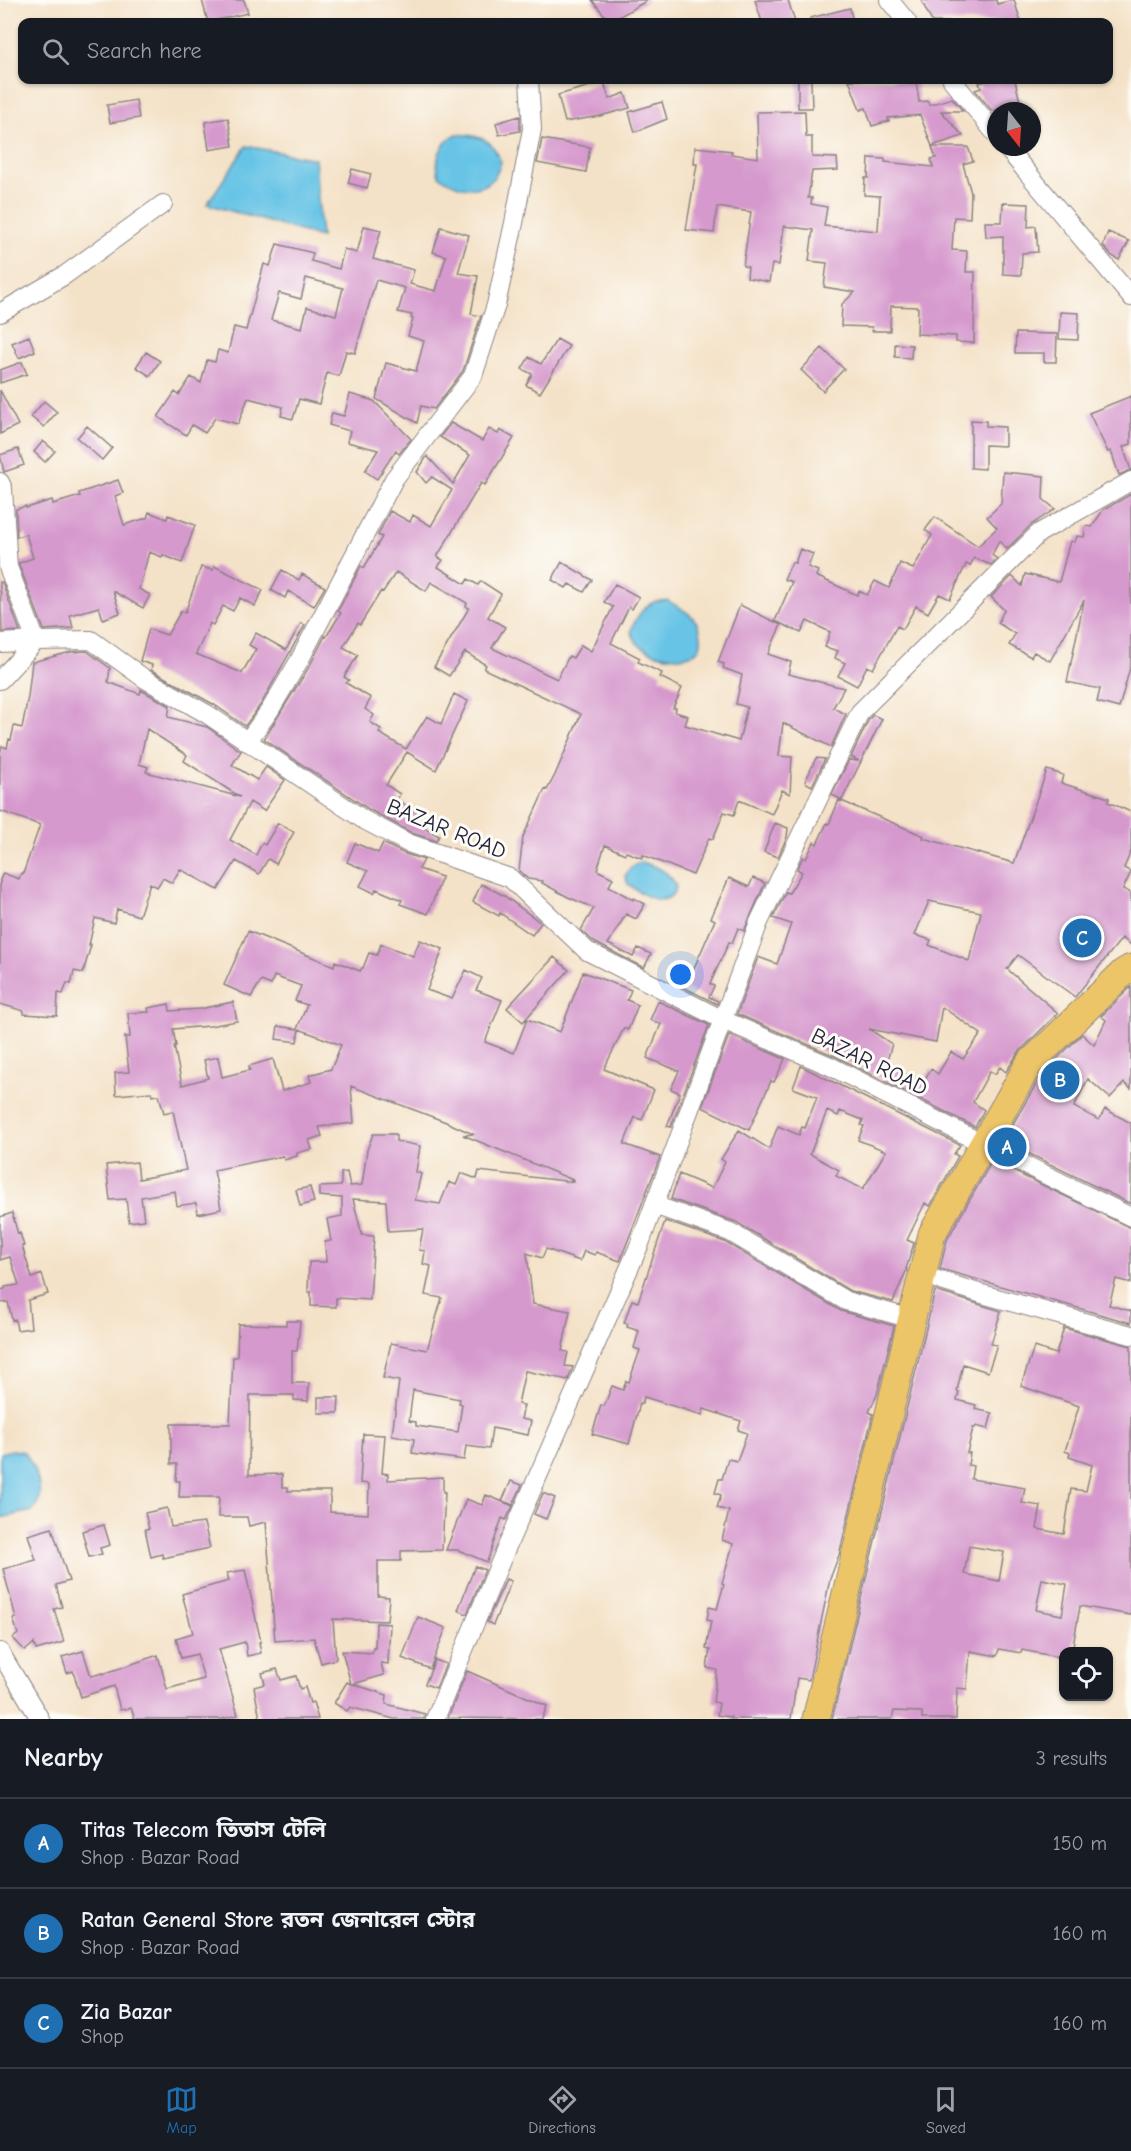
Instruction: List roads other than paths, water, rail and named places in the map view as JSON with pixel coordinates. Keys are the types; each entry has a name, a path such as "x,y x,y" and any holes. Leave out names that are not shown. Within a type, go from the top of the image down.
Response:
{"highway":[{"path":"816,1719 932,1234 1029,1064 1124,972 1131,968"}],"street":[{"path":"889,0 904,18"},
{"path":"247,742 270,710 299,661 394,479 472,376 496,305 514,223 532,129 529,84"},
{"path":"955,84 987,123"},
{"path":"1014,156 1131,297"},
{"path":"0,313 65,275 163,204"},
{"path":"435,1719 505,1551 639,1246 759,922 860,712 1039,533 1131,481"},
{"path":"0,482 3,489 8,567 36,640 0,681"},
{"name":"BAZAR ROAD","path":"0,643 36,640 91,640 145,679 207,714 355,814 381,829 408,843 510,878 587,951 723,1020 830,1066 1131,1216"},
{"path":"654,1205 730,1232 846,1301 912,1319"},
{"path":"922,1275 1131,1335"},
{"path":"0,1652 40,1719"}],"water":[{"path":"457,134 479,137 489,143 498,154 501,162 497,173 484,185 467,188 448,182 439,176 437,163 440,152 451,137"},
{"path":"246,146 315,159 321,237 207,204"},
{"path":"667,600 697,622 701,636 700,646 695,653 676,657 665,656 645,649 635,640 631,632 641,612 652,603"},
{"path":"640,862 656,867 670,877 676,887 672,894 661,900 654,899 628,884 625,876 631,867"},
{"path":"13,1450 24,1452 32,1465 38,1481 39,1497 32,1511 0,1518 0,1453"}],"place":[{"name":"Zia Bazar","path":"1082,938"},
{"name":"Ratan General Store রতন জেনারেল স্টোর","path":"1060,1080"},
{"name":"Titas Telecom তিতাস টেলি","path":"1007,1147"}]}
